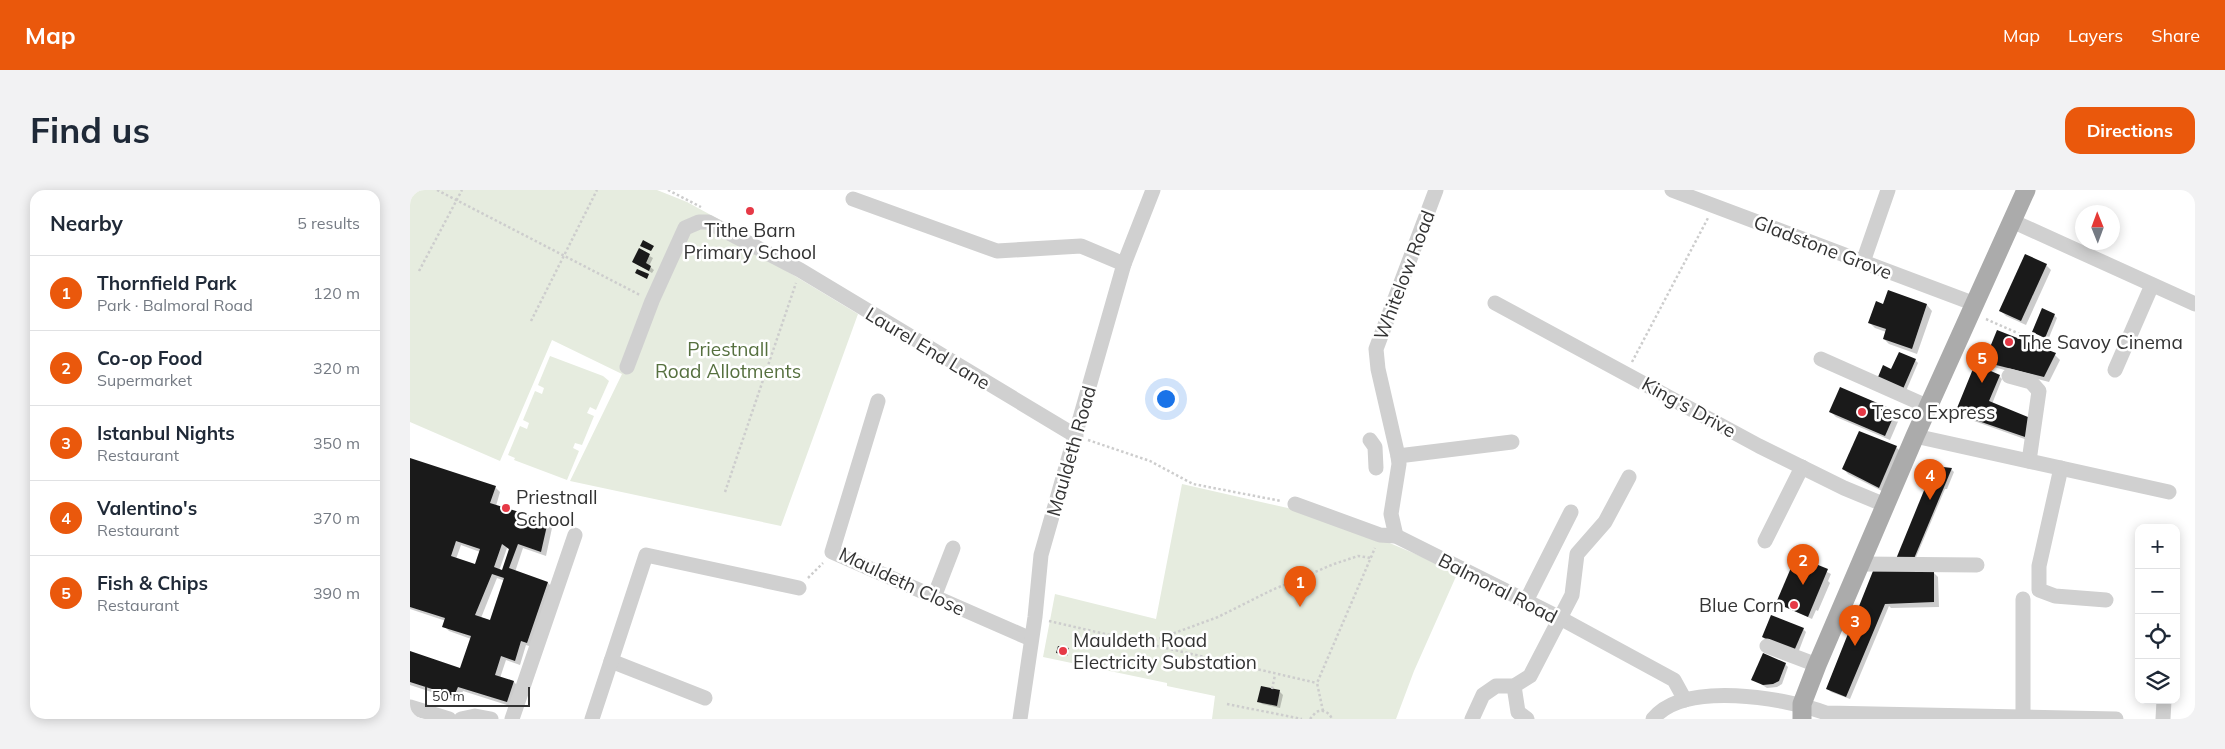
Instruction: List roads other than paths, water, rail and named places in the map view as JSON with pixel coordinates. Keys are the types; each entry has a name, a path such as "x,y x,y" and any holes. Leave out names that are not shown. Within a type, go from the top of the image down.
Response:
{"main road":[{"path":"1802,712 1817,665 1929,406 2026,190"}],"street":[{"name":"Mauldeth Road","path":"1020,719 1042,554 1124,264 1153,190"},
{"name":"Whitelow Road","path":"1396,536 1391,514 1399,464 1378,369 1376,349 1436,190"},
{"name":"Gladstone Grove","path":"1672,190 1863,262 1973,309"},
{"path":"1863,262 1888,190"},
{"path":"853,199 997,251 1081,246 1124,264"},
{"path":"2012,221 2195,304"},
{"name":"Laurel End Lane","path":"627,366 652,301 685,228 690,224 708,222 719,226 800,270 1076,436"},
{"path":"2115,370 2152,285"},
{"name":"King's Drive","path":"1495,303 1802,467 1886,505"},
{"path":"1821,360 1929,406"},
{"path":"2009,376 2031,382 2039,391 2029,461"},
{"name":"Mauldeth Close","path":"878,401 832,552 1031,639"},
{"path":"1916,436 2169,492"},
{"path":"1376,468 1373,446 1397,453 1512,442"},
{"path":"1765,541 1802,467"},
{"path":"2061,468 2039,566 2039,590 2055,596 2106,600"},
{"path":"1472,719 1483,695 1496,686 1514,686 1530,676 1572,594 1577,554 1605,522 1629,477"},
{"name":"Balmoral Road","path":"1294,504 1380,535 1396,536 1560,618 1674,680 1685,700"},
{"path":"1526,601 1571,512"},
{"path":"512,719 575,535"},
{"path":"934,597 953,548"},
{"path":"592,719 646,555 799,588"},
{"path":"1862,564 1977,565"},
{"path":"2022,716 2023,599"},
{"path":"1767,646 1817,665"},
{"path":"611,661 705,698"},
{"path":"1514,686 1518,712 1527,719"},
{"path":"1652,719 1659,712 1685,700 1718,694 1802,712 2116,719"},
{"path":"2163,719 2164,704"},
{"path":"410,707 449,719"},
{"path":"462,719 475,716 491,719"}],"place":[{"name":"Tithe Barn Primary School","path":"750,211"},
{"name":"The Savoy Cinema","path":"2009,342"},
{"name":"Fish & Chips","path":"1982,383"},
{"name":"Tesco Express","path":"1862,412"},
{"name":"Valentino's","path":"1930,500"},
{"name":"Priestnall School","path":"506,508"},
{"name":"Co-op Food","path":"1803,585"},
{"name":"Blue Corn","path":"1794,605"},
{"name":"Thornfield Park","path":"1300,607"},
{"name":"Istanbul Nights","path":"1855,646"},
{"name":"Mauldeth Road Electricity Substation","path":"1063,651"}],"park label":[{"name":"Priestnall Road Allotments","path":"728,360"}]}
